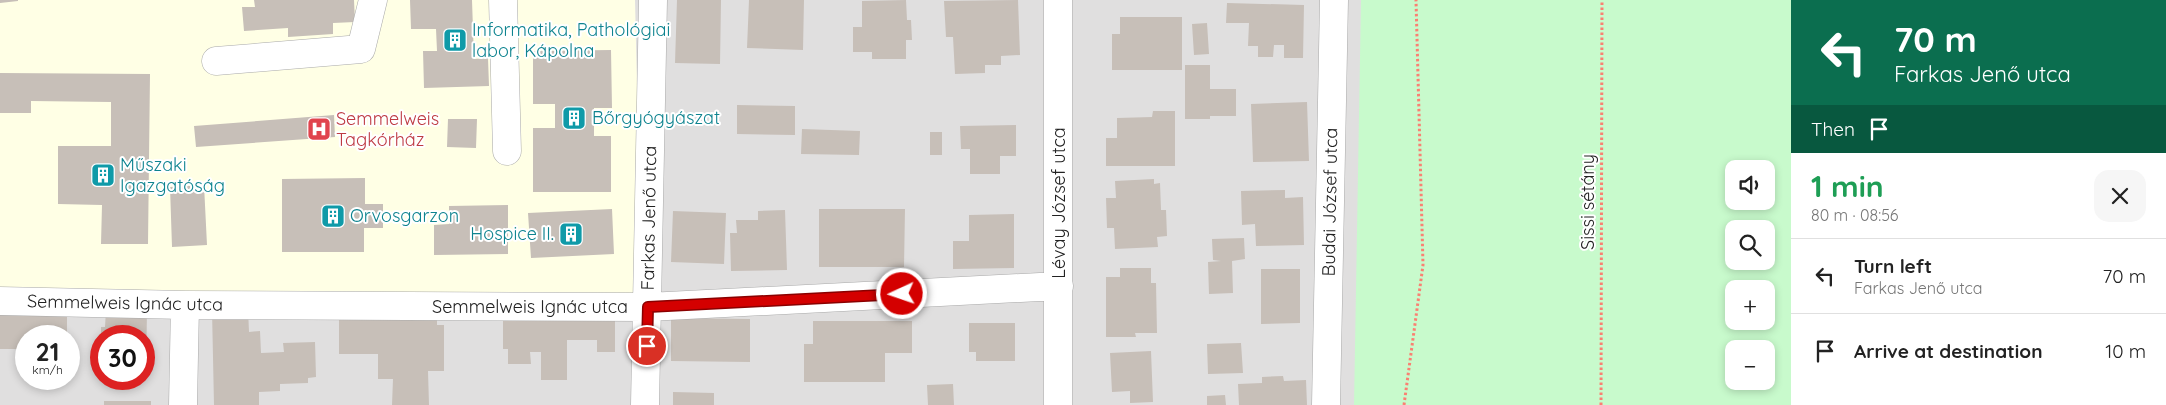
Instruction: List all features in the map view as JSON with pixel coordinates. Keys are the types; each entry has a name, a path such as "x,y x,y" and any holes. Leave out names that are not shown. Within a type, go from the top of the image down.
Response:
{"street":[{"path":"216,60 361,48 373,0"},
{"path":"503,0 508,151"},
{"name":"Farkas Jenő utca","path":"646,405 653,0"},
{"name":"Lévay József utca","path":"1058,0 1058,405"},
{"name":"Budai József utca","path":"1326,405 1334,0"},
{"name":"Semmelweis Ignác utca","path":"0,301 185,305 648,307 1059,286"},
{"path":"183,405 185,305"}],"path":[{"path":"1404,405 1423,265 1416,0"},
{"name":"Sissi sétány","path":"1601,405 1602,0"}],"shaded area":[{"path":"0,0 1791,0 1791,405 0,405"},
{"name":"Semmelweis Tagkórház","path":"0,0 635,0 641,258 638,302 0,292"}],"green space":[{"path":"1361,0 1791,0 1791,405 1354,405"}],"building":[{"path":"0,0 18,0 18,1 0,3"},
{"path":"254,0 354,0 355,22 333,23 333,34 288,37 288,28 244,31 242,7 255,7"},
{"name":"Informatika, Pathológiai labor, Kápolna","path":"410,0 472,0 474,59 488,58 489,86 424,88 423,51 437,51 436,29 411,29"},
{"path":"677,0 721,0 720,64 675,63"},
{"path":"749,0 804,0 803,50 747,48"},
{"path":"906,0 907,20 911,20 912,40 906,40 906,59 872,59 872,52 853,52 853,27 862,27 862,1"},
{"path":"1018,0 1020,55 1001,56 1001,65 985,65 985,73 955,74 953,37 946,37 944,1"},
{"path":"1227,3 1304,5 1303,58 1284,58 1284,45 1274,45 1273,57 1258,57 1258,46 1248,46 1249,23 1226,23"},
{"path":"1120,17 1182,17 1182,70 1112,70 1112,34 1120,34"},
{"path":"1207,23 1209,54 1194,55 1192,24"},
{"name":"Bőrgyógyászat","path":"611,50 612,108 594,108 594,136 611,136 611,192 533,192 533,128 555,128 555,104 533,104 533,51"},
{"path":"1185,65 1210,65 1210,89 1236,89 1236,116 1210,116 1210,119 1185,119"},
{"name":"Műszaki Igazgatóság","path":"0,73 150,74 148,244 101,244 102,205 58,204 58,146 111,146 111,102 31,101 31,113 0,113"},
{"path":"1307,102 1309,161 1253,162 1251,104"},
{"path":"737,105 795,106 795,135 737,134"},
{"path":"1153,111 1175,111 1175,166 1106,166 1106,138 1117,138 1117,118 1152,117"},
{"path":"334,115 335,137 196,147 194,126"},
{"path":"448,119 477,119 476,148 447,147"},
{"path":"1016,125 1016,156 1000,156 1000,174 970,174 970,149 961,149 960,126"},
{"path":"802,129 860,131 859,155 801,154"},
{"path":"930,132 942,132 942,155 930,155"},
{"name":"Orvosgarzon","path":"365,178 365,204 383,204 383,228 364,228 364,252 282,252 282,179"},
{"path":"1154,179 1154,184 1160,183 1161,210 1166,210 1167,236 1157,237 1158,247 1115,249 1114,228 1107,228 1106,198 1116,198 1115,181"},
{"path":"204,185 207,245 172,247 170,187"},
{"path":"1285,190 1285,198 1303,197 1304,245 1256,246 1255,224 1242,225 1241,191"},
{"path":"508,205 508,254 434,255 434,225 449,224 449,206"},
{"name":"Hospice II.","path":"612,209 614,254 531,258 528,213"},
{"path":"819,209 905,209 904,267 819,267"},
{"path":"785,210 787,270 731,271 730,233 737,233 736,220 758,220 758,211"},
{"path":"673,211 726,213 724,264 671,262"},
{"path":"1014,214 1014,268 953,269 953,241 969,241 969,215"},
{"path":"1244,238 1245,259 1232,261 1233,293 1209,294 1208,262 1221,261 1213,260 1212,239"},
{"path":"1120,268 1151,268 1151,283 1156,283 1157,333 1135,333 1136,337 1106,337 1106,277 1120,277"},
{"path":"1261,269 1300,269 1300,323 1261,324"},
{"path":"0,307 67,307 67,325 15,325 15,349 0,349"},
{"path":"248,309 249,332 260,331 261,353 284,352 283,343 315,342 316,377 308,378 308,383 280,384 280,391 259,392 259,405 214,405 212,310"},
{"path":"106,310 147,311 147,325 105,325"},
{"path":"339,312 437,312 437,325 444,325 444,371 428,371 429,405 392,405 393,379 378,379 378,354 339,354"},
{"path":"503,316 615,316 615,352 597,352 597,340 567,340 567,380 541,380 541,352 530,352 531,364 508,364 508,349 503,349"},
{"path":"671,318 750,319 750,362 671,361"},
{"path":"813,321 912,321 912,353 885,353 885,382 804,382 804,344 813,344"},
{"path":"969,323 1015,323 1015,361 976,361 976,352 969,352"},
{"path":"1241,343 1243,373 1208,374 1207,344"},
{"path":"1151,351 1153,402 1130,403 1130,391 1112,392 1110,353"},
{"path":"1283,376 1284,381 1306,380 1307,405 1239,405 1238,384 1262,383 1262,377"},
{"path":"953,384 954,405 928,405 927,385"},
{"path":"673,392 714,393 714,405 673,405"},
{"path":"1225,395 1226,405 1207,405 1207,396"},
{"path":"104,401 151,401 151,405 104,405"}],"place":[{"name":"Informatika, Pathológiai labor, Kápolna","path":"455,40"},
{"name":"Bőrgyógyászat","path":"574,118"},
{"name":"Semmelweis Tagkórház","path":"319,129"},
{"name":"Műszaki Igazgatóság","path":"103,175"},
{"name":"Orvosgarzon","path":"333,216"},
{"name":"Hospice II.","path":"571,234"}],"route":[{"path":"647,346 648,307 902,294"}]}
